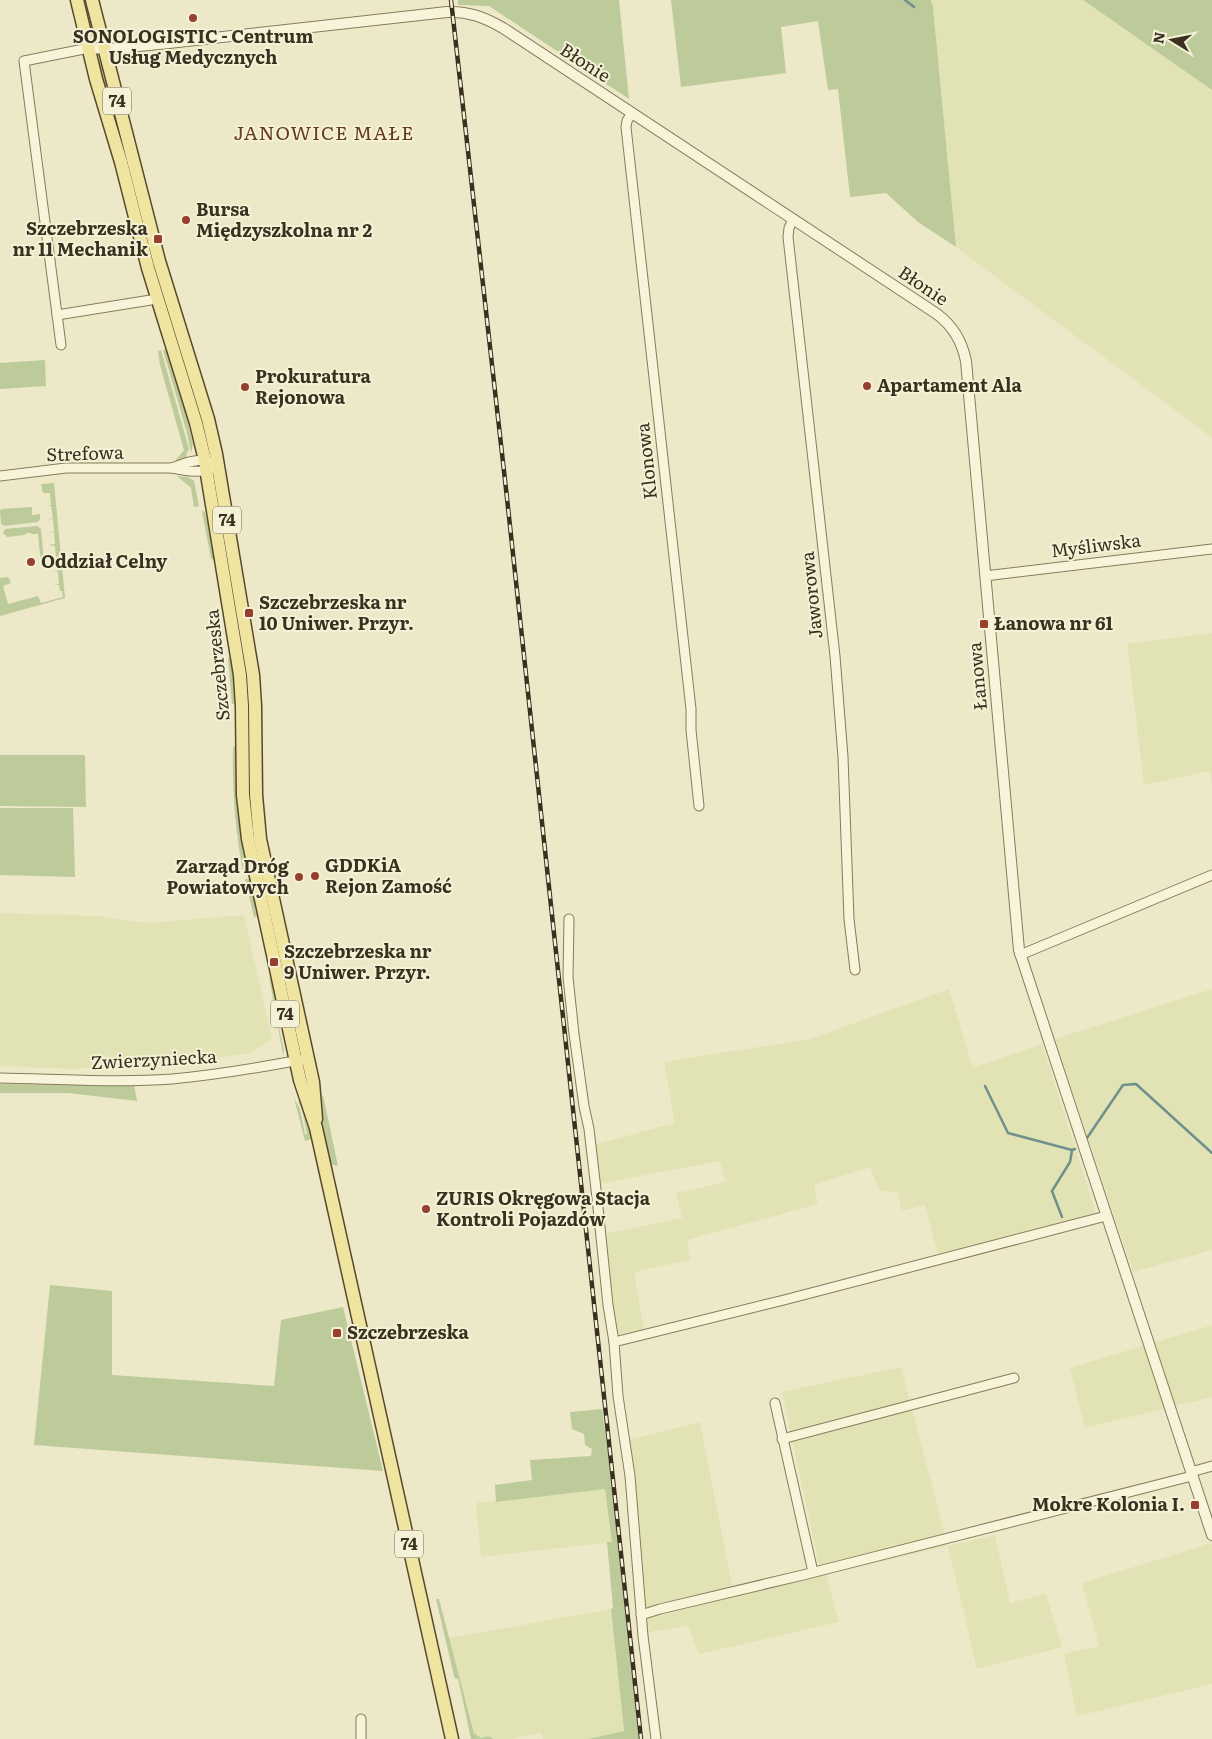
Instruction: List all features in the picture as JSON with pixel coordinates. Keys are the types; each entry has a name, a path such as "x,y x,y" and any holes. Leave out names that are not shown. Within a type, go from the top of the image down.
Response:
{"main road":[{"name":"Szczebrzeska","path":"77,0 158,299 210,464 253,675 256,795 260,839 301,1060 316,1105 316,1130 452,1739"},
{"name":"Szczebrzeska","path":"92,0 159,261 208,420 210,464"}],"street":[{"name":"Błonie","path":"89,48 104,49 447,12 470,13 496,24 943,318 958,336 964,350 966,365"},
{"path":"61,345 24,61 89,48"},
{"name":"Klonowa","path":"631,114 626,127 691,709 691,730 699,806"},
{"name":"Jaworowa","path":"794,219 789,228 788,237 835,656 843,757 849,919 855,970"},
{"path":"57,315 158,299"},
{"name":"Łanowa","path":"966,365 1020,955 1212,1536"},
{"name":"Strefowa","path":"0,476 66,468 172,468 184,463 210,464"},
{"name":"Myśliwska","path":"985,576 1212,549"},
{"path":"1020,955 1212,875"},
{"path":"569,919 568,977 574,1034 589,1129 608,1305 614,1342 618,1396 631,1493 641,1615 656,1739"},
{"name":"Zwierzyniecka","path":"0,1078 170,1079 227,1073 301,1060"},
{"path":"614,1342 1106,1216"},
{"path":"782,1439 1014,1378"},
{"path":"775,1403 813,1572"},
{"path":"641,1615 1192,1474 1212,1466"},
{"path":"361,1719 361,1739"}],"green space":[{"path":"458,0 619,0 629,99 489,6 458,5"},
{"path":"671,0 931,0 956,247 918,222 886,193 850,197 838,89 828,90 818,21 781,27 786,73 681,87"},
{"path":"931,0 1083,0 1212,90 1212,438 956,247"},
{"path":"1083,0 1212,0 1212,90"},
{"path":"100,58 129,159 126,161 99,70"},
{"path":"167,349 174,366 193,444 191,453 163,350"},
{"path":"161,350 189,449 186,455 187,458 175,461 184,450 160,365 158,351"},
{"path":"45,360 46,386 0,389 0,363"},
{"path":"177,476 188,477 194,481 199,506 194,507 191,488"},
{"path":"54,483 65,598 0,616 0,578 7,577 11,583 3,586 8,604 38,596 41,603 63,597 59,585 53,585 59,584 58,572 52,572 58,571 57,559 51,558 56,558 55,546 49,545 55,544 54,532 48,533 54,531 53,519 47,520 53,518 51,506 46,506 51,505 50,493 43,493 41,484"},
{"path":"32,507 32,515 40,514 38,522 4,526 1,524 1,509"},
{"path":"202,511 205,512 217,560 211,559"},
{"path":"37,526 41,529 44,561 41,565 38,534 26,533 25,535 7,537 3,533 5,529"},
{"path":"1212,633 1212,784 1210,771 1144,785 1127,644"},
{"path":"228,658 232,658 236,703 232,704"},
{"path":"234,746 238,746 248,865 247,869 243,871 235,809"},
{"path":"0,755 85,755 86,807 0,806"},
{"path":"0,808 73,808 75,877 0,875"},
{"path":"245,879 250,879 259,916 254,917"},
{"path":"0,913 97,916 148,923 244,915 272,1039 251,1053 185,1063 71,1069 0,1066"},
{"path":"269,976 275,989 276,1014 284,1050 283,1055"},
{"path":"949,989 973,1068 1042,1044 1096,1213 938,1255 925,1205 902,1211 897,1192 880,1191 870,1167 814,1185 818,1204 687,1240 690,1260 634,1272 644,1329 616,1334 628,1440 700,1422 732,1586 819,1565 782,1392 901,1367 948,1546 826,1574 839,1622 699,1654 688,1626 649,1632 604,1234 682,1218 676,1193 725,1182 720,1161 598,1184 593,1145 675,1123 664,1062 810,1039"},
{"path":"1212,989 1212,1250 1133,1272 1055,1039"},
{"path":"0,1084 134,1085 137,1101 68,1093 0,1093"},
{"path":"323,1095 338,1166 333,1165 329,1161 323,1133 320,1100"},
{"path":"294,1098 300,1109 305,1134 307,1134 298,1101 301,1102 312,1139 305,1141"},
{"path":"50,1285 112,1291 112,1375 274,1386 281,1320 343,1307 383,1471 34,1445"},
{"path":"1212,1325 1212,1397 1085,1428 1070,1368"},
{"path":"602,1409 639,1739 588,1739 624,1731 611,1609 613,1608 607,1542 612,1542 605,1489 496,1502 495,1485 532,1480 530,1460 591,1456 592,1449 585,1445 584,1434 572,1429 570,1412"},
{"path":"605,1489 612,1542 481,1557 476,1503"},
{"path":"995,1535 1010,1603 1046,1594 1062,1647 977,1669 948,1546"},
{"path":"1212,1543 1212,1684 1077,1716 1064,1654 1099,1646 1082,1583"},
{"path":"436,1599 439,1599 474,1733 481,1738 488,1736 494,1739 471,1739 458,1678 456,1679 454,1676"},
{"path":"611,1609 624,1732 588,1739 543,1739 541,1733 512,1739 494,1739 488,1736 481,1738 475,1734 449,1638"}],"waterway":[{"path":"905,0 914,7"},
{"path":"1087,1138 1123,1085 1136,1084 1212,1153"},
{"path":"985,1086 1008,1133 1072,1150"},
{"path":"1062,1217 1052,1191 1070,1162 1072,1150 1075,1149"}],"railway":[{"path":"451,0 506,489 641,1739"}],"place":[{"name":"SONOLOGISTIC - Centrum Usług Medycznych","path":"193,18"},
{"name":"Bursa Międzyszkolna nr 2","path":"186,220"},
{"name":"Szczebrzeska nr 11 Mechanik","path":"158,239"},
{"name":"Apartament Ala","path":"867,386"},
{"name":"Prokuratura Rejonowa","path":"245,387"},
{"name":"Oddział Celny","path":"31,562"},
{"name":"Szczebrzeska nr 10 Uniwer. Przyr.","path":"249,613"},
{"name":"Łanowa nr 61","path":"984,624"},
{"name":"GDDKiA Rejon Zamość","path":"315,876"},
{"name":"Zarząd Dróg Powiatowych","path":"299,877"},
{"name":"Szczebrzeska nr 9 Uniwer. Przyr.","path":"274,962"},
{"name":"ZURIS Okręgowa Stacja Kontroli Pojazdów","path":"426,1209"},
{"name":"Szczebrzeska","path":"337,1333"},
{"name":"Mokre Kolonia I.","path":"1195,1505"}],"district":[{"name":"JANOWICE MAŁE","path":"324,133"}]}
